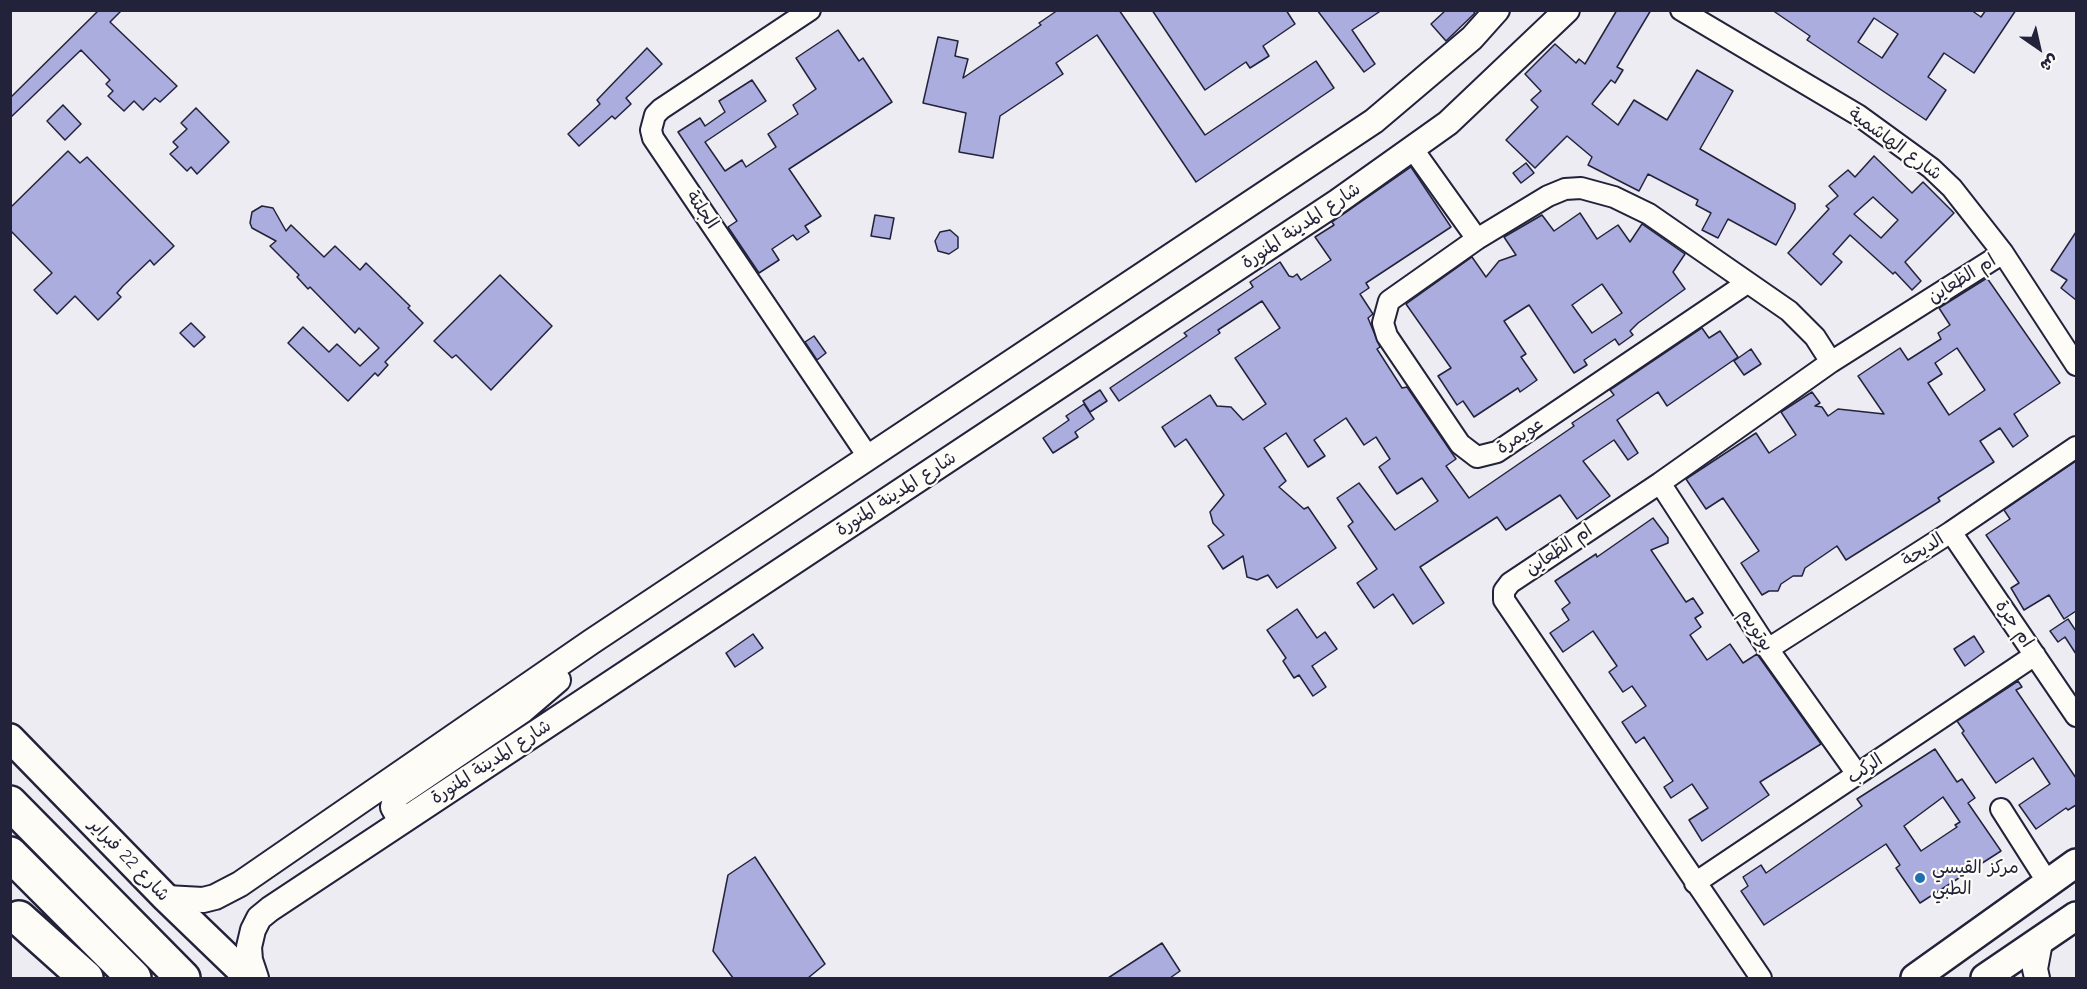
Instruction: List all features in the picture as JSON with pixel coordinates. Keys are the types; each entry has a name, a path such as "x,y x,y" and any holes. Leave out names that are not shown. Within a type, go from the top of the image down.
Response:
{"highway":[{"path":"10,803 183,978"},
{"path":"10,854 134,978"},
{"path":"15,914 86,978"}],"main road":[{"name":"شارع 22 فبراير","path":"10,738 166,898 249,978"},
{"path":"1915,978 2076,863"},
{"path":"15,914 36,947 65,978"},
{"path":"1985,978 2076,916"}],"street":[{"name":"الجلتة","path":"810,10 661,109 655,115 651,130 660,147 869,458"},
{"path":"166,898 203,900 215,897 240,884 591,642 1374,121 1472,38 1497,10"},
{"name":"شارع المدينة المنورة","path":"256,978 250,960 249,947 259,918 401,821 1226,277 1412,148 1448,123 1567,10"},
{"name":"شارع الهاشمية","path":"1681,10 1858,115 1905,148 1952,188 2003,253 2076,365"},
{"path":"1412,148 1476,239"},
{"name":"عويمرة","path":"1747,283 1497,452 1477,457 1460,444 1387,336 1383,323 1389,301 1476,239 1548,196 1565,189 1581,188 1614,197 1649,214 1789,311 1815,337 1831,362"},
{"name":"ام الظعاين","path":"1761,978 1695,883 1504,595 1510,583 1660,483 1831,362 2003,253"},
{"name":"الديحة","path":"1768,649 1951,532 2076,447"},
{"name":"بوتويم","path":"1660,483 1768,649 1857,774"},
{"name":"ام جرة","path":"1951,532 2076,716"},
{"path":"401,821 393,807 396,796 540,696 558,680 591,642"},
{"name":"الركب","path":"1695,883 2035,655"},
{"path":"2001,809 2048,883"},
{"path":"2037,978 2035,969 2040,942"}],"building":[{"path":"99,10 122,10 110,22 177,86 160,102 155,98 143,110 134,101 124,111 108,96 113,91 106,84 110,80 81,50 10,118 10,98"},
{"path":"1058,10 1119,10 1205,135 1316,61 1334,88 1196,182 1097,35 1056,63 1063,74 1000,116 993,158 959,152 966,113 923,103 938,37 958,41 955,56 968,59 963,78 1041,25 1039,23"},
{"path":"1152,10 1286,10 1295,24 1263,46 1269,56 1250,68 1246,62 1205,90"},
{"path":"1317,10 1382,10 1352,30 1375,64 1364,72"},
{"path":"1446,10 1472,10 1475,13 1446,41 1431,24"},
{"path":"1617,10 1651,10 1617,67 1623,70 1615,83 1611,80 1592,104 1618,125 1634,100 1667,120 1697,70 1733,91 1700,149 1795,204 1795,209 1776,245 1728,219 1718,238 1702,230 1711,213 1696,205 1698,200 1648,174 1639,191 1588,165 1592,157 1567,136 1535,168 1506,140 1538,107 1531,100 1541,91 1525,74 1555,44 1576,63 1579,59 1585,64"},
{"path":"1772,10 1971,10 1981,17 1986,10 2016,10 1974,73 1944,53 1928,77 1946,90 1926,120 1807,40 1810,36","holes":["1874,18 1898,34 1882,58 1858,42"]},
{"path":"838,30 859,61 863,58 892,102 789,169 821,216 805,226 809,232 797,240 793,235 772,249 779,260 759,273 728,227 737,221 678,132 700,118 705,126 725,112 719,101 752,80 766,101 705,142 725,171 742,160 746,167 776,147 768,134 798,114 793,105 816,89 796,58"},
{"path":"647,48 662,64 626,98 631,104 615,119 612,116 579,146 568,134 600,104 597,100"},
{"path":"63,105 81,124 65,140 47,121"},
{"path":"196,108 229,142 197,174 191,167 187,171 170,154 178,147 173,142 187,129 181,123"},
{"path":"68,151 80,163 87,157 174,246 154,265 150,260 123,286 117,293 121,297 98,320 75,296 57,314 34,290 52,273 10,230 10,208"},
{"path":"1874,156 1912,193 1923,182 1954,213 1905,262 1921,281 1912,290 1895,272 1893,274 1850,235 1833,254 1842,262 1821,285 1788,253 1829,209 1826,206 1838,196 1829,186 1848,170 1855,177","holes":["1873,197 1898,220 1881,238 1854,214"]},
{"path":"1526,163 1534,173 1521,183 1513,173"},
{"path":"1411,167 1451,227 1366,283 1369,288 1360,294 1373,314 1368,318 1380,347 1377,349 1402,388 1407,387 1456,459 1446,466 1469,498 1574,426 1572,423 1614,395 1610,390 1702,328 1709,338 1720,331 1738,357 1667,406 1658,392 1617,420 1638,453 1628,460 1614,440 1583,461 1610,496 1577,519 1560,495 1506,530 1497,517 1420,567 1444,603 1413,624 1393,594 1374,608 1357,583 1377,569 1348,526 1353,522 1337,498 1359,483 1395,530 1438,501 1422,478 1397,494 1379,467 1390,459 1376,437 1364,445 1346,418 1314,440 1325,456 1308,467 1286,433 1264,448 1286,481 1279,487 1304,509 1308,507 1336,548 1277,588 1268,575 1257,580 1247,577 1243,556 1223,569 1208,546 1224,535 1213,523 1210,512 1224,495 1186,439 1175,447 1162,427 1210,395 1217,406 1231,407 1243,420 1266,404 1235,358 1280,328 1262,301 1218,330 1220,333 1119,401 1110,388 1187,336 1184,333 1253,287 1250,282 1280,262 1289,276 1293,277 1297,274 1301,280 1331,260 1315,237 1334,225 1332,222"},
{"path":"262,206 273,208 286,231 291,225 324,257 335,246 360,270 366,263 410,306 408,308 423,323 385,362 388,365 378,376 375,373 348,401 288,343 303,327 329,352 337,344 360,366 379,348 359,328 355,333 310,287 308,289 297,277 299,275 270,246 276,241 252,228 250,223 252,212"},
{"path":"1580,213 1597,239 1618,225 1630,242 1642,224 1685,254 1673,272 1685,289 1638,323 1630,331 1633,335 1619,345 1615,339 1584,360 1587,365 1574,373 1529,305 1504,321 1526,354 1521,357 1537,380 1520,392 1518,388 1474,417 1463,401 1457,405 1438,376 1451,368 1406,304 1472,257 1486,277 1499,261 1516,255 1504,237 1542,215 1554,231","holes":["1602,284 1622,313 1592,333 1572,305"]},
{"path":"875,215 894,218 890,239 871,236"},
{"path":"950,230 958,237 958,248 949,254 938,251 935,241 940,232"},
{"path":"2076,232 2076,300 2061,288 2067,280 2051,270"},
{"path":"500,275 552,326 491,390 456,355 452,358 434,341"},
{"path":"1987,278 2060,383 2014,414 2028,436 2013,447 2000,428 1980,441 1994,462 1938,498 1940,501 1846,560 1837,546 1805,568 1802,576 1793,576 1781,584 1778,591 1769,591 1762,595 1741,563 1759,551 1723,498 1706,509 1686,479 1756,433 1769,453 1796,435 1781,412 1812,392 1820,403 1815,406 1822,407 1828,416 1838,409 1884,414 1858,376 1900,348 1908,360 1941,339 1938,333 1950,325 1939,308","holes":["1957,348 1985,390 1949,415 1928,383 1942,374 1935,363"]},
{"path":"191,323 205,337 194,347 180,333"},
{"path":"814,336 826,353 817,360 805,342"},
{"path":"1751,349 1761,364 1744,375 1734,361"},
{"path":"1100,390 1107,401 1090,412 1083,401"},
{"path":"1084,404 1094,419 1075,432 1078,437 1053,453 1043,438 1069,420 1066,416"},
{"path":"2076,461 2076,611 2064,619 2049,595 2024,610 2011,588 2019,583 1986,535 2010,519 2004,510"},
{"path":"1653,518 1668,538 1668,543 1651,550 1686,602 1693,598 1703,613 1695,618 1701,627 1690,635 1707,660 1730,644 1743,663 1757,654 1821,744 1760,782 1769,795 1702,841 1689,820 1708,808 1692,784 1671,798 1664,787 1673,781 1644,737 1636,743 1622,722 1646,706 1632,686 1623,692 1609,672 1617,666 1593,631 1563,652 1550,633 1569,620 1562,609 1570,603 1555,581 1596,554 1597,557"},
{"path":"1297,609 1317,638 1325,632 1337,649 1312,666 1326,687 1313,696 1299,675 1294,678 1283,661 1286,658 1267,630"},
{"path":"2068,619 2076,631 2076,654 2065,637 2058,642 2050,631"},
{"path":"753,634 763,648 735,667 726,653"},
{"path":"1974,636 1984,652 1965,666 1954,649"},
{"path":"2018,681 2022,687 2016,690 2076,778 2076,805 2068,810 2066,808 2036,829 2019,805 2050,784 2033,758 1996,783 1962,733 1964,731 1957,721"},
{"path":"1935,749 1957,782 1962,779 1975,798 1968,803 2001,851 1920,903 1896,868 1900,865 1886,844 1764,925 1741,891 1748,886 1743,877 1761,865 1766,873 1862,806 1857,799","holes":["1943,797 1960,822 1955,825 1957,827 1921,851 1904,826"]},
{"path":"755,857 825,964 808,978 733,978 713,951 728,875"},
{"path":"1162,943 1180,971 1170,978 1108,978"}],"place":[{"name":"مركز القيسي الطبي","path":"1920,878"}]}
